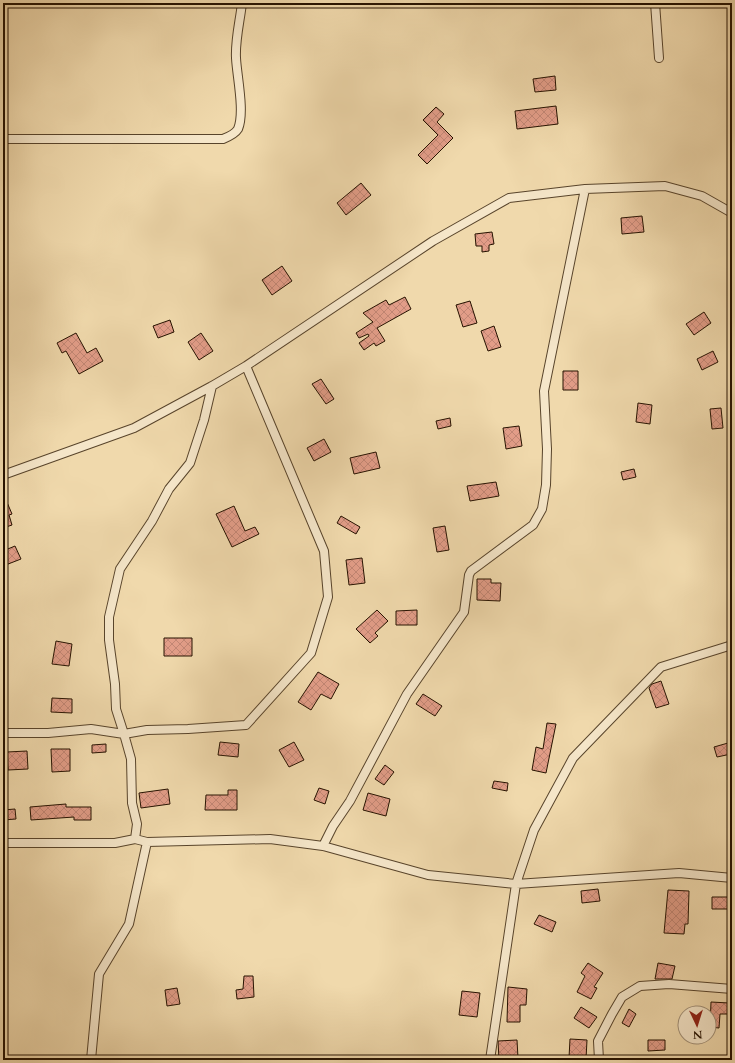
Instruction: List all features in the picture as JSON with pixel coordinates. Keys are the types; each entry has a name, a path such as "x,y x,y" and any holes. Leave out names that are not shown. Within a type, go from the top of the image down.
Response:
{"street":[{"path":"3,139 223,139 232,135 238,129 240,114 236,57 242,3"},
{"path":"655,3 659,58"},
{"path":"3,475 134,428 212,386 246,366 433,241 508,198 585,189 665,186 702,196 732,213"},
{"path":"323,846 333,826 350,802 408,694 464,612 469,575 471,571 533,525 542,509 546,485 547,449 544,390 585,189"},
{"path":"3,733 48,733 91,729 124,734 147,730 246,725 282,687 311,653 328,597 324,551 246,366"},
{"path":"135,839 137,824 132,803 130,759 116,709 115,684 109,640 109,617 120,570 152,521 169,489 190,463 204,420 212,386"},
{"path":"490,1060 516,884 534,830 572,758 661,667 732,645"},
{"path":"3,843 115,843 135,839 147,842 270,839 323,846 428,875 516,884 679,873 732,878"},
{"path":"91,1060 99,974 129,924 147,842"},
{"path":"599,1060 598,1041 612,1014 622,997 640,986 669,984 732,989"}],"building":[{"path":"555,76 556,90 535,92 533,79"},
{"path":"556,106 558,124 517,129 515,111"},
{"path":"436,107 444,114 437,122 453,138 427,164 418,155 438,135 423,120"},
{"path":"361,183 371,195 346,215 337,203"},
{"path":"642,216 644,232 622,234 621,218"},
{"path":"492,232 494,244 489,245 489,251 482,252 482,246 476,246 475,234"},
{"path":"282,266 292,281 272,295 262,280"},
{"path":"405,297 411,309 377,328 385,341 376,346 374,343 364,350 359,343 369,336 368,334 359,338 356,333 373,322 363,313 386,300 389,305"},
{"path":"470,301 477,323 463,327 456,305"},
{"path":"704,312 711,323 694,335 686,324"},
{"path":"170,320 174,332 158,338 153,326"},
{"path":"494,326 501,347 488,351 481,331"},
{"path":"76,333 87,353 96,348 103,361 79,374 66,351 62,353 57,343"},
{"path":"201,333 213,351 199,360 188,342"},
{"path":"713,351 718,362 702,370 697,359"},
{"path":"563,371 578,371 578,390 563,390"},
{"path":"321,379 334,399 326,404 312,384"},
{"path":"638,403 652,405 650,424 636,422"},
{"path":"721,408 723,428 712,429 710,409"},
{"path":"450,418 451,426 438,429 436,421"},
{"path":"519,426 522,446 506,449 503,428"},
{"path":"324,439 331,452 314,461 307,448"},
{"path":"376,452 380,468 354,474 350,458"},
{"path":"634,469 636,477 623,480 621,472"},
{"path":"496,482 499,496 470,501 467,486"},
{"path":"3,493 12,514 9,515 12,525 3,528"},
{"path":"234,506 245,531 255,527 259,534 232,547 216,514"},
{"path":"341,516 360,527 356,534 337,523"},
{"path":"445,526 449,550 437,552 433,528"},
{"path":"15,546 21,559 3,566 3,551"},
{"path":"362,558 365,583 349,585 346,560"},
{"path":"477,579 491,579 491,583 501,583 500,601 477,600"},
{"path":"377,610 388,621 375,633 378,636 370,643 356,629"},
{"path":"417,610 417,625 396,625 396,611"},
{"path":"164,638 192,638 192,656 164,656"},
{"path":"56,641 72,644 69,666 52,664"},
{"path":"318,672 339,684 331,699 321,694 311,710 298,702"},
{"path":"661,681 669,704 656,708 649,688 652,684"},
{"path":"423,694 442,706 435,716 416,704"},
{"path":"52,698 72,699 72,713 51,712"},
{"path":"547,723 556,724 546,773 532,770 536,747 543,749"},
{"path":"220,742 239,744 238,757 218,755"},
{"path":"294,742 304,760 289,767 279,750"},
{"path":"728,743 731,754 717,757 714,747"},
{"path":"106,744 106,752 92,753 92,745"},
{"path":"51,749 70,749 70,771 52,772"},
{"path":"27,751 28,769 8,770 7,752"},
{"path":"385,765 394,772 384,785 375,779"},
{"path":"494,781 508,783 507,791 492,788"},
{"path":"319,788 329,791 325,804 314,800"},
{"path":"168,789 170,804 141,808 139,793"},
{"path":"228,790 237,790 237,810 205,810 206,795 228,795"},
{"path":"368,793 390,799 386,816 363,810"},
{"path":"66,804 66,807 91,807 91,820 74,820 74,817 31,820 30,807"},
{"path":"15,809 16,819 3,820 3,810"},
{"path":"598,889 600,901 582,903 581,891"},
{"path":"668,890 689,891 688,924 685,924 684,934 664,933"},
{"path":"712,897 730,897 730,909 712,909"},
{"path":"539,915 556,922 552,932 534,924"},
{"path":"588,963 603,973 594,987 597,988 591,999 577,992 585,976 581,973"},
{"path":"658,963 675,966 672,979 655,979"},
{"path":"244,976 253,976 254,997 237,999 236,990 243,989"},
{"path":"508,987 527,989 526,1005 520,1005 520,1022 507,1022"},
{"path":"177,988 180,1004 167,1006 165,990"},
{"path":"462,991 480,993 477,1017 459,1015"},
{"path":"711,1002 729,1003 729,1014 720,1014 719,1028 717,1028 717,1005 711,1005"},
{"path":"581,1007 597,1017 589,1028 574,1018"},
{"path":"629,1009 636,1014 629,1027 622,1023"},
{"path":"570,1039 587,1040 586,1059 569,1058"},
{"path":"517,1040 518,1058 499,1060 498,1041"},
{"path":"648,1040 665,1040 665,1050 648,1051"}]}
